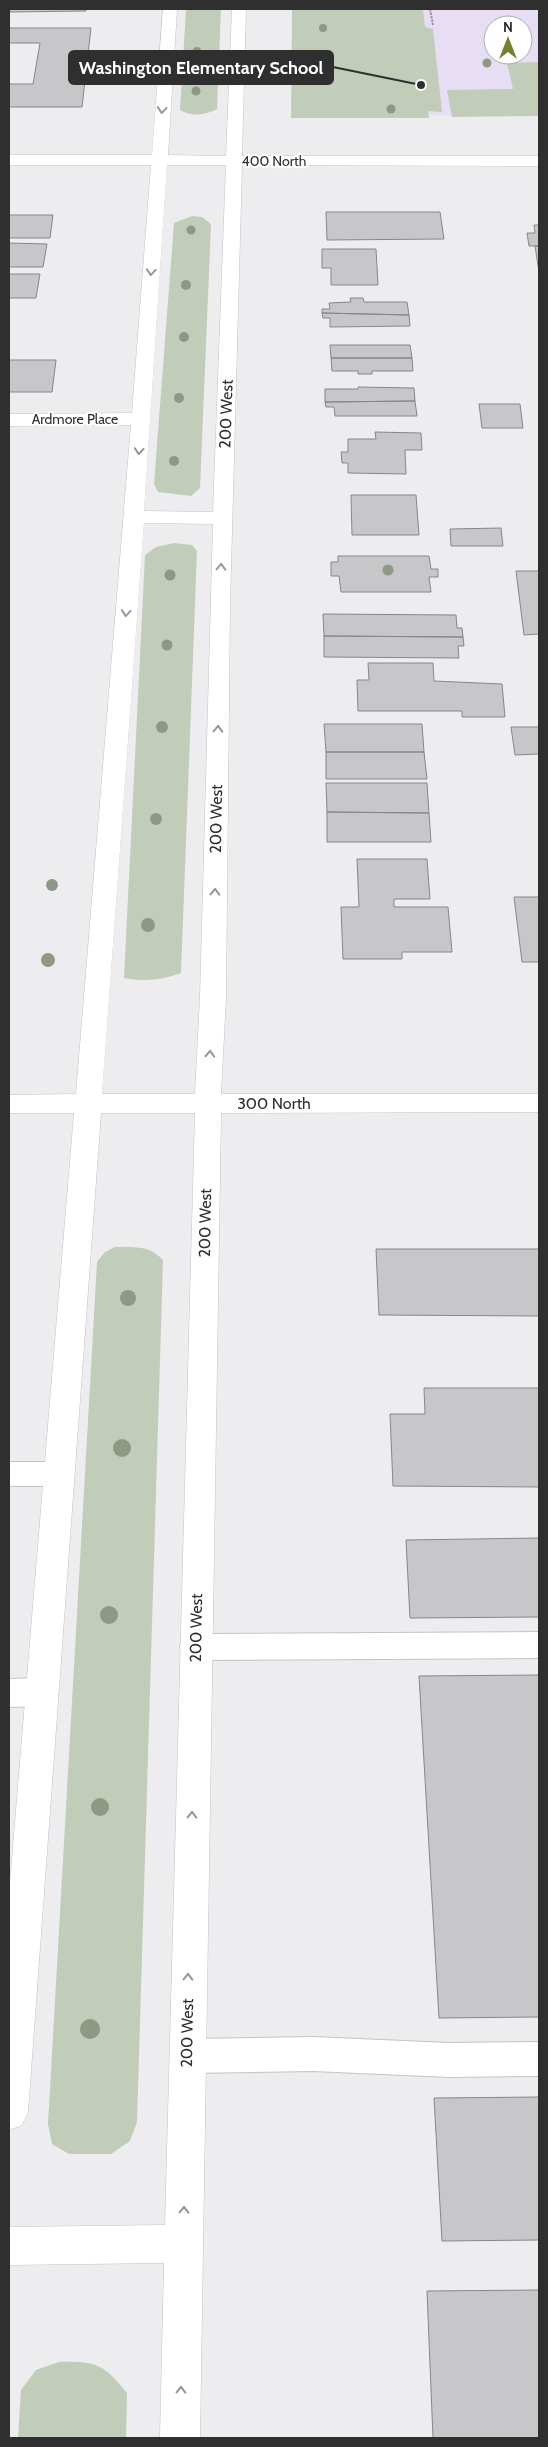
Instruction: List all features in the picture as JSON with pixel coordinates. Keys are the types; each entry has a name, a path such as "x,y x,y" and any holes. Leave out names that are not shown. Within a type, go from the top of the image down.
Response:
{"street":[{"path":"9,2112 134,517 170,9"},
{"name":"200 West","path":"180,2438 222,518 240,9"},
{"name":"400 North","path":"9,160 539,161"},
{"name":"Ardmore Place","path":"9,420 141,419"},
{"path":"134,517 222,518"},
{"name":"300 North","path":"9,1104 539,1102"},
{"path":"9,2246 184,2244"}],"lane":[{"path":"9,1474 58,1474"},
{"path":"196,1647 539,1645"},
{"path":"9,1693 41,1692"},
{"path":"187,2056 313,2054 450,2060 539,2059"}],"path":[{"path":"430,9 433,25"}],"shaded area":[{"path":"300,9 539,9 539,115 303,116"}],"green space":[{"path":"186,9 221,9 217,109 203,114 189,114 180,110"},
{"path":"292,9 423,9 425,27 433,29 442,112 428,111 429,118 291,118"},
{"path":"533,62 539,62 539,116 452,117 447,90 513,89 507,65 533,65"},
{"path":"192,216 202,217 211,224 200,488 191,496 158,492 154,484 174,223"},
{"path":"174,543 192,545 197,551 181,973 160,979 139,980 124,978 145,555 156,547"},
{"path":"115,1247 147,1249 163,1260 137,2122 130,2141 111,2154 69,2154 52,2144 48,2124 97,1262 105,1252"},
{"path":"59,2362 82,2362 98,2366 119,2383 127,2393 126,2438 18,2438 21,2390 36,2370"}],"building":[{"path":"9,9 86,9 86,11 9,12"},
{"path":"9,28 91,28 82,107 9,107 9,84 33,84 40,43 9,43"},
{"path":"326,212 440,212 444,239 327,240"},
{"path":"9,215 53,215 50,238 9,238"},
{"path":"534,225 539,225 539,246 529,246 527,233 535,233"},
{"path":"9,243 47,244 43,267 9,267"},
{"path":"535,246 539,246 539,272"},
{"path":"322,249 376,249 378,285 331,285 331,268 322,268"},
{"path":"9,274 40,274 36,298 9,298"},
{"path":"350,298 363,298 364,302 407,302 409,315 322,313 322,309 330,309 329,303 351,302"},
{"path":"322,313 409,315 410,326 330,327 330,318 323,318"},
{"path":"330,345 410,345 412,358 331,358"},
{"path":"331,358 412,358 413,371 372,371 372,374 358,374 358,371 332,371"},
{"path":"9,360 56,360 52,392 9,392"},
{"path":"358,387 414,388 415,401 325,402 325,389 358,389"},
{"path":"415,401 417,416 335,416 334,407 326,407 325,402"},
{"path":"479,404 520,404 523,428 482,428"},
{"path":"375,432 421,433 422,450 405,450 406,474 348,473 348,463 342,463 341,452 348,452 348,439 376,439"},
{"path":"351,495 416,495 419,535 352,535"},
{"path":"501,528 503,546 451,546 450,529"},
{"path":"338,556 429,556 431,569 438,569 438,577 429,577 431,592 341,592 339,576 331,576 331,562 338,562"},
{"path":"516,571 539,571 539,634 524,635"},
{"path":"323,614 456,615 457,628 462,628 463,637 324,636"},
{"path":"324,636 463,637 464,646 458,646 459,658 324,657"},
{"path":"368,663 433,663 434,681 502,684 505,717 462,717 462,711 358,711 357,680 369,680"},
{"path":"324,724 422,724 424,752 326,752"},
{"path":"511,727 539,727 539,754 515,755"},
{"path":"326,752 424,752 427,779 326,779"},
{"path":"326,783 427,783 429,813 327,812"},
{"path":"327,812 429,813 431,842 327,842"},
{"path":"357,859 427,859 430,899 394,899 394,907 448,907 452,952 402,952 402,959 343,959 341,907 359,907"},
{"path":"514,897 539,897 539,962 522,962"},
{"path":"376,1249 539,1249 539,1316 379,1315"},
{"path":"424,1388 539,1388 539,1487 393,1486 390,1414 425,1414"},
{"path":"539,1538 539,1617 410,1618 406,1540"},
{"path":"539,1675 539,2017 439,2018 419,1676"},
{"path":"539,2097 539,2240 442,2241 434,2098"},
{"path":"539,2290 539,2438 433,2438 427,2291"}],"place":[{"name":"Washington Elementary School","path":"421,85"}]}
